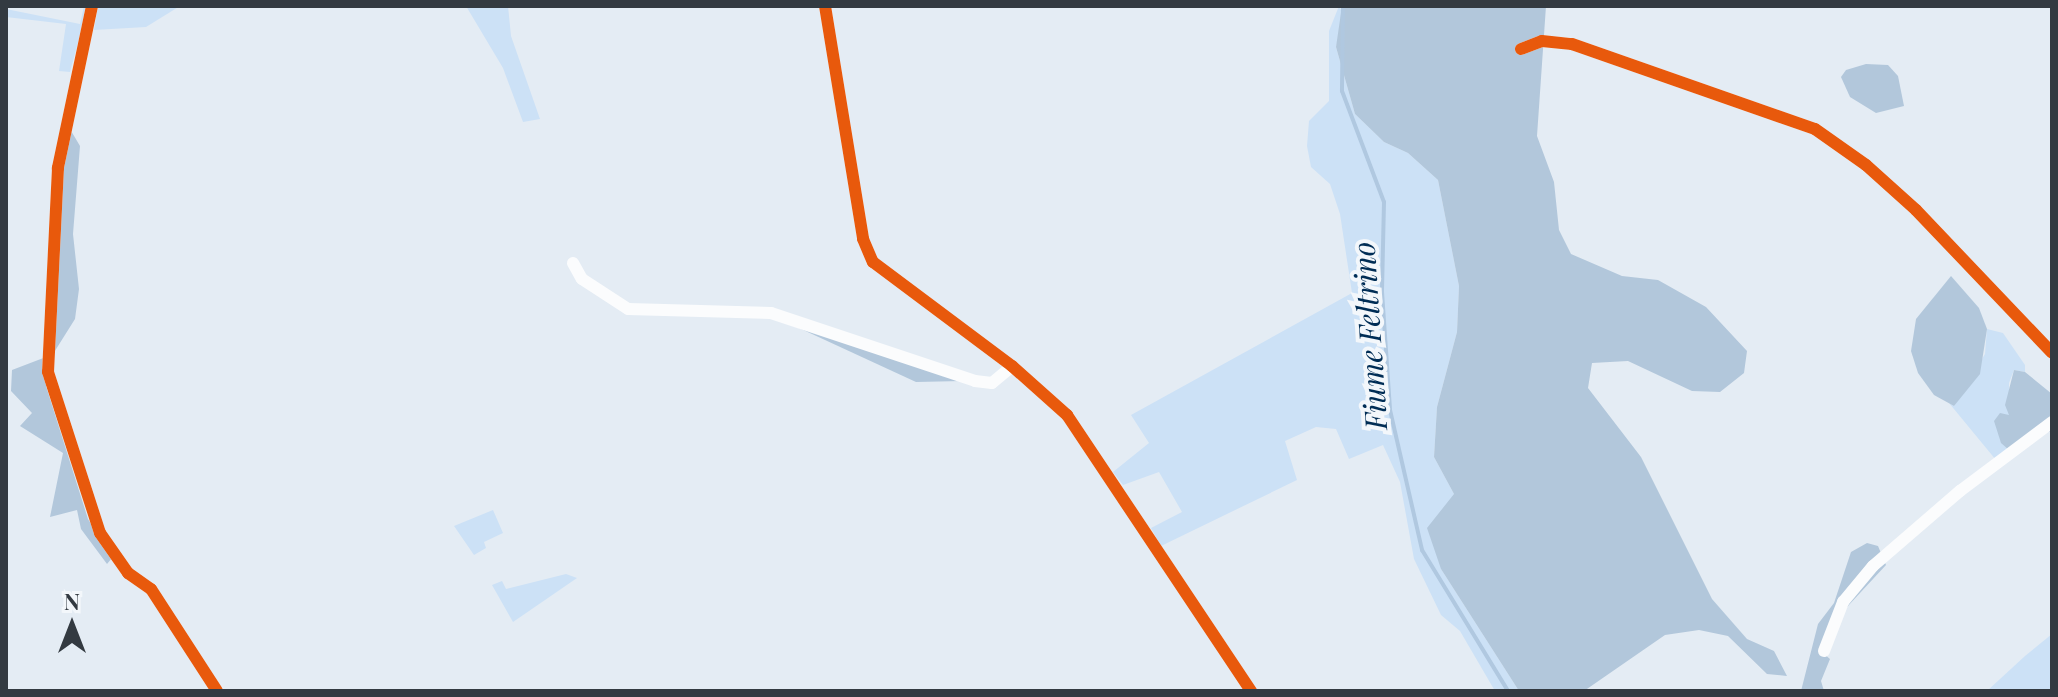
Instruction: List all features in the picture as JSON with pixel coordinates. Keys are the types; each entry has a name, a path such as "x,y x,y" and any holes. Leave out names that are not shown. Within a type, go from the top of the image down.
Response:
{"street":[{"path":"92,6 58,168 48,372 100,533 128,573 151,589 217,691"},
{"path":"825,6 863,239 873,262 1012,366 1067,415 1251,691"},
{"path":"1521,49 1542,41 1572,44 1815,129 1866,165 1916,210 2052,353"},
{"path":"573,263 582,279 628,309 771,313 975,381 992,383 1012,366"},
{"path":"1824,651 1843,602 1873,566 1960,491 2052,422"}],"shaded area":[{"path":"84,6 88,6 70,72 59,71 66,24 6,17 6,9 80,24"},
{"path":"98,6 180,6 146,27 94,30"},
{"path":"466,6 508,6 511,36 540,119 523,122 503,68"},
{"path":"1339,6 1344,16 1336,47 1355,114 1384,142 1408,153 1438,180 1459,286 1457,332 1437,407 1434,457 1454,494 1441,569 1519,691 1495,691 1460,631 1441,615 1414,559 1400,482 1383,445 1349,459 1336,429 1316,427 1285,441 1297,480 1161,546 1151,528 1182,512 1159,472 1123,485 1113,472 1149,443 1131,415 1352,293 1340,214 1330,184 1311,167 1307,146 1309,121 1329,101 1329,31"},
{"path":"1342,6 1546,6 1537,136 1554,182 1559,230 1571,254 1622,276 1658,280 1706,307 1747,351 1744,373 1720,392 1692,391 1628,361 1592,363 1588,388 1641,457 1712,599 1747,639 1774,651 1787,676 1767,674 1728,636 1699,630 1665,635 1584,691 1519,691 1441,569 1427,528 1454,494 1434,457 1437,407 1457,332 1459,286 1438,180 1408,153 1384,142 1355,114 1336,47"},
{"path":"1866,64 1888,65 1898,76 1904,106 1876,113 1850,97 1841,77 1846,70"},
{"path":"67,124 80,146 73,234 79,289 75,319 53,354 52,304"},
{"path":"1951,276 1979,308 1987,329 1980,374 1954,406 1934,395 1918,373 1911,351 1916,319"},
{"path":"773,316 962,381 916,382"},
{"path":"1987,329 2003,333 2025,365 2025,372 2014,370 2009,383 2009,450 1996,460 1949,403 1954,406 1985,354"},
{"path":"46,357 46,386 88,519 112,558 107,564 81,529 77,510 50,517 63,453 20,426 32,413 11,391 12,370"},
{"path":"2014,370 2025,372 2052,394 2052,434 2046,428 2009,450 2001,443 1994,421 2000,413 2009,415 2005,405"},
{"path":"493,510 503,533 484,542 486,548 474,555 454,526"},
{"path":"1867,543 1878,546 1886,565 1847,607 1824,654 1830,659 1821,681 1824,691 1801,691 1818,624 1834,603 1851,552"},
{"path":"566,574 577,578 513,622 492,585 502,581 506,589"},
{"path":"2052,634 2052,691 1987,691 2025,656"}],"waterway":[{"name":"Fiume Feltrino","path":"1343,6 1342,91 1384,202 1382,292 1390,410 1422,550 1508,691"}],"cycle path":[{"path":"92,6 58,168 48,372 100,533 128,573 151,589 217,691"},
{"path":"825,6 863,239 873,262 1012,366 1067,415 1251,691"},
{"path":"1521,49 1542,41 1572,44 1815,129 1866,165 1916,210 2052,353"}]}
